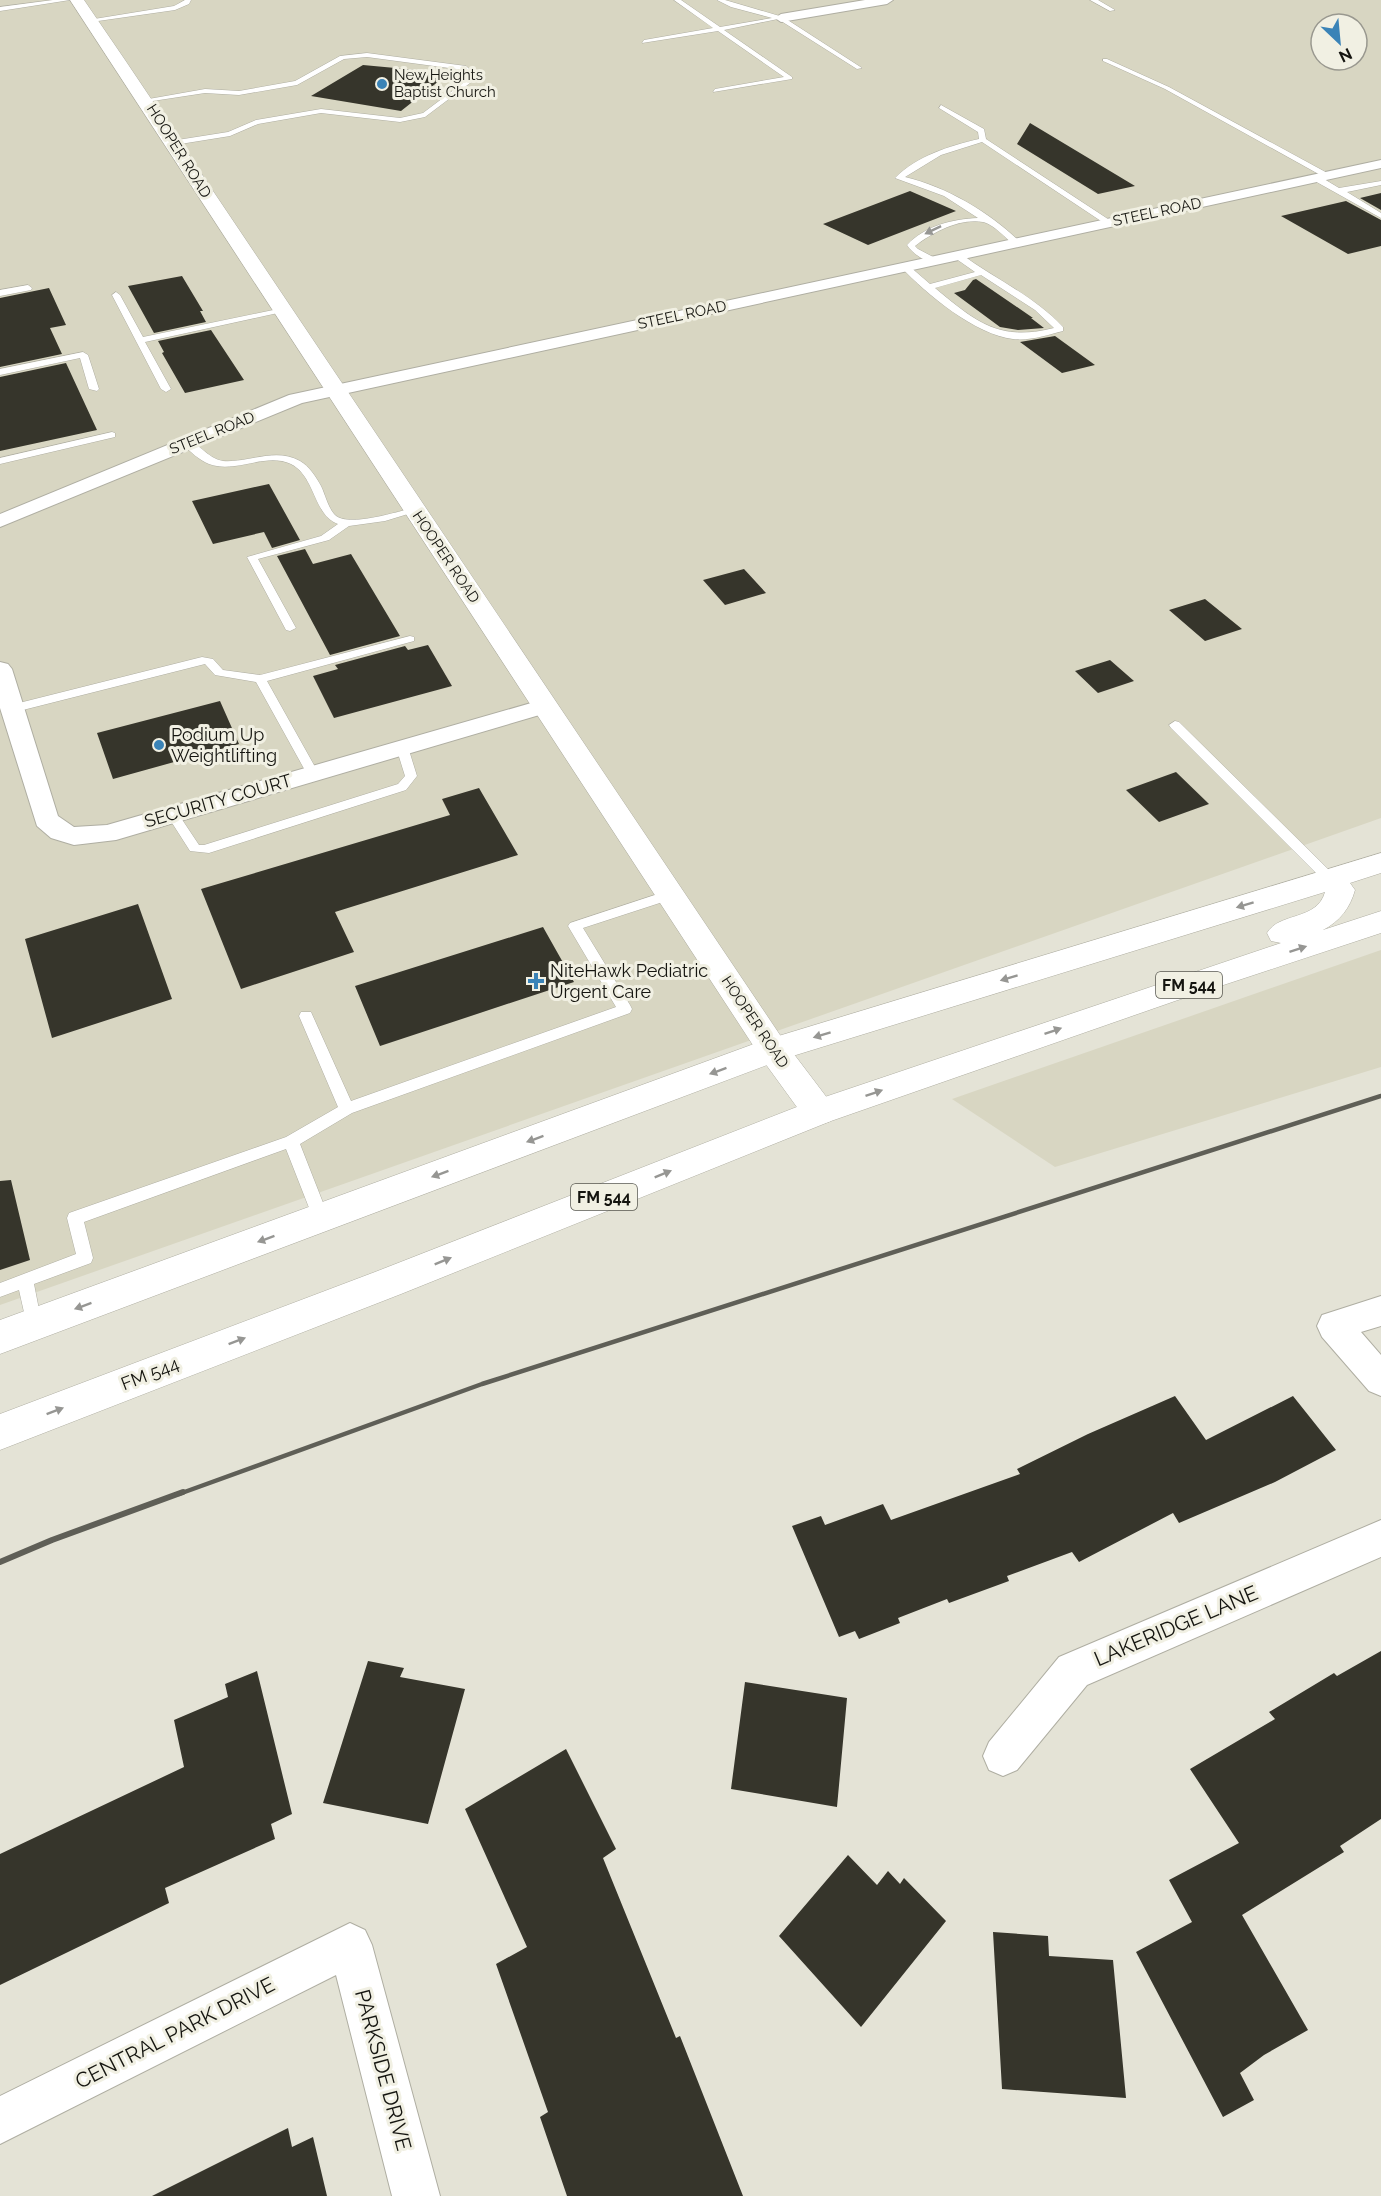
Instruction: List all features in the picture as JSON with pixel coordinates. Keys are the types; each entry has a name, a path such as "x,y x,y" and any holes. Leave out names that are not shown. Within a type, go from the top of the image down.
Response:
{"street":[{"name":"HOOPER ROAD","path":"77,0 146,100 773,1050 819,1112"},
{"path":"781,18 887,0"},
{"name":"STEEL ROAD","path":"0,521 296,399 1110,223 1327,181 1381,164"},
{"name":"SECURITY COURT","path":"0,669 6,700 45,820 58,832 77,837 107,834 545,706"},
{"path":"0,1337 773,1050 1381,863"},
{"path":"1164,993 1207,960 1318,921 1337,905 1339,900 1340,890 1330,879"},
{"name":"FM 544","path":"0,1432 388,1283 819,1112 1164,993 1381,922"},
{"path":"1381,1311 1334,1326 1381,1380"},
{"name":"LAKERIDGE LANE","path":"1003,1756 1073,1671 1381,1538"},
{"name":"CENTRAL PARK DRIVE","path":"0,2121 350,1945"},
{"name":"PARKSIDE DRIVE","path":"350,1945 416,2196"}],"lane":[{"path":"0,9 29,2 67,0"},
{"path":"91,20 175,8 183,6 188,0"},
{"path":"597,2 609,0"},
{"path":"677,0 790,78 715,91"},
{"path":"720,0 733,6 781,18 859,68"},
{"path":"1093,0 1112,10"},
{"path":"644,42 781,18"},
{"path":"146,100 205,91 239,93 297,83 342,57 367,54 466,68 476,77 425,115 400,120 321,111 256,122 230,134 174,143"},
{"path":"1105,60 1167,88 1327,181 1381,216"},
{"path":"940,108 981,131 983,140 1110,223"},
{"path":"983,140 952,147 931,156 899,178 921,182 967,205 1017,243"},
{"path":"1327,181 1350,190 1381,183"},
{"path":"934,261 915,251 911,245 940,226 965,219 986,220"},
{"path":"905,267 991,331 1011,337 1060,329 1050,316 980,273 958,256"},
{"path":"929,287 980,273"},
{"path":"0,293 28,288"},
{"path":"116,295 166,389"},
{"path":"140,340 284,310"},
{"path":"0,372 82,355 94,389"},
{"path":"0,460 112,435"},
{"path":"186,443 211,461 226,463 275,459 296,463 306,472 331,518 346,523 376,520 416,510"},
{"path":"290,628 252,557 325,538 346,523"},
{"path":"6,700 202,660 209,661 219,673 260,679 410,639"},
{"path":"260,679 313,774"},
{"path":"1175,725 1330,879"},
{"path":"173,814 195,848 204,850 402,787 411,776 402,747"},
{"path":"0,1290 85,1258 75,1218 291,1141 347,1109 625,1009 575,926 670,895"},
{"path":"306,1016 347,1109"},
{"path":"291,1141 321,1218"},
{"path":"25,1280 34,1325"}],"shaded area":[{"path":"0,0 1381,0 1381,818 0,1305"},
{"path":"1381,950 1381,1067 1055,1167 952,1099"}],"building":[{"name":"New Heights Baptist Church","path":"363,65 449,73 401,111 311,96"},
{"path":"1030,123 1135,186 1098,194 1017,144"},
{"path":"910,191 956,211 868,245 823,224"},
{"path":"1381,193 1381,210 1360,198"},
{"path":"1346,201 1381,220 1381,246 1348,254 1281,216"},
{"path":"182,276 203,311 200,311 206,322 154,333 128,286"},
{"path":"976,279 1044,328 1018,330 1000,327 954,293 965,290"},
{"path":"49,288 66,325 50,328 62,354 0,367 0,298"},
{"path":"211,330 244,380 185,393 162,353 164,352 158,341"},
{"path":"1055,336 1095,365 1062,373 1020,342"},
{"path":"66,363 97,430 0,451 0,377"},
{"path":"269,484 300,540 272,548 264,532 213,544 192,501"},
{"path":"305,549 313,564 351,554 400,636 330,655 277,556"},
{"path":"744,569 766,593 725,605 703,580"},
{"path":"1205,599 1242,629 1205,641 1169,610"},
{"path":"428,645 452,686 334,718 313,676 338,669 335,665 405,646 408,650"},
{"path":"1110,660 1134,681 1098,693 1075,671"},
{"path":"220,701 239,744 113,779 97,733"},
{"path":"1176,772 1209,804 1159,822 1126,790"},
{"path":"479,788 518,855 335,912 354,952 241,989 201,889 450,815 442,799"},
{"path":"138,904 172,999 52,1038 25,939"},
{"path":"543,927 574,982 380,1046 355,986"},
{"path":"11,1180 30,1260 0,1270 0,1181"},
{"path":"1175,1396 1206,1440 1293,1396 1336,1450 1275,1482 1179,1523 1173,1513 1079,1562 1072,1552 1007,1576 1009,1581 949,1603 947,1599 898,1618 900,1623 859,1639 855,1631 839,1637 792,1526 821,1516 825,1525 883,1504 891,1520 1020,1474 1017,1469 1088,1434"},
{"path":"1381,1651 1381,1819 1340,1846 1344,1852 1242,1915 1308,2030 1264,2055 1240,2073 1254,2100 1223,2117 1136,1952 1192,1922 1169,1880 1239,1843 1190,1769 1275,1719 1269,1712 1334,1673 1337,1676"},
{"path":"368,1661 404,1668 400,1677 465,1689 428,1824 323,1803"},
{"path":"257,1671 292,1814 271,1824 275,1839 165,1888 169,1903 0,1985 0,1854 184,1767 174,1720 228,1697 225,1684"},
{"path":"745,1682 847,1698 837,1807 731,1789"},
{"path":"566,1749 616,1849 603,1858 676,2038 680,2036 743,2196 567,2196 540,2117 548,2112 496,1964 527,1947 465,1809"},
{"path":"848,1855 877,1885 888,1871 900,1884 904,1878 946,1921 861,2027 779,1936"},
{"path":"993,1932 1048,1936 1049,1956 1113,1960 1126,2098 1002,2089"},
{"path":"288,2128 292,2147 313,2137 327,2196 152,2196"}],"railway":[{"path":"179,1494 482,1384 1381,1096"},
{"path":"0,1562 52,1540 183,1492"}],"place":[{"name":"New Heights Baptist Church","path":"382,84"},
{"name":"Podium Up Weightlifting","path":"159,745"},
{"name":"NiteHawk Pediatric Urgent Care","path":"536,981"}]}
